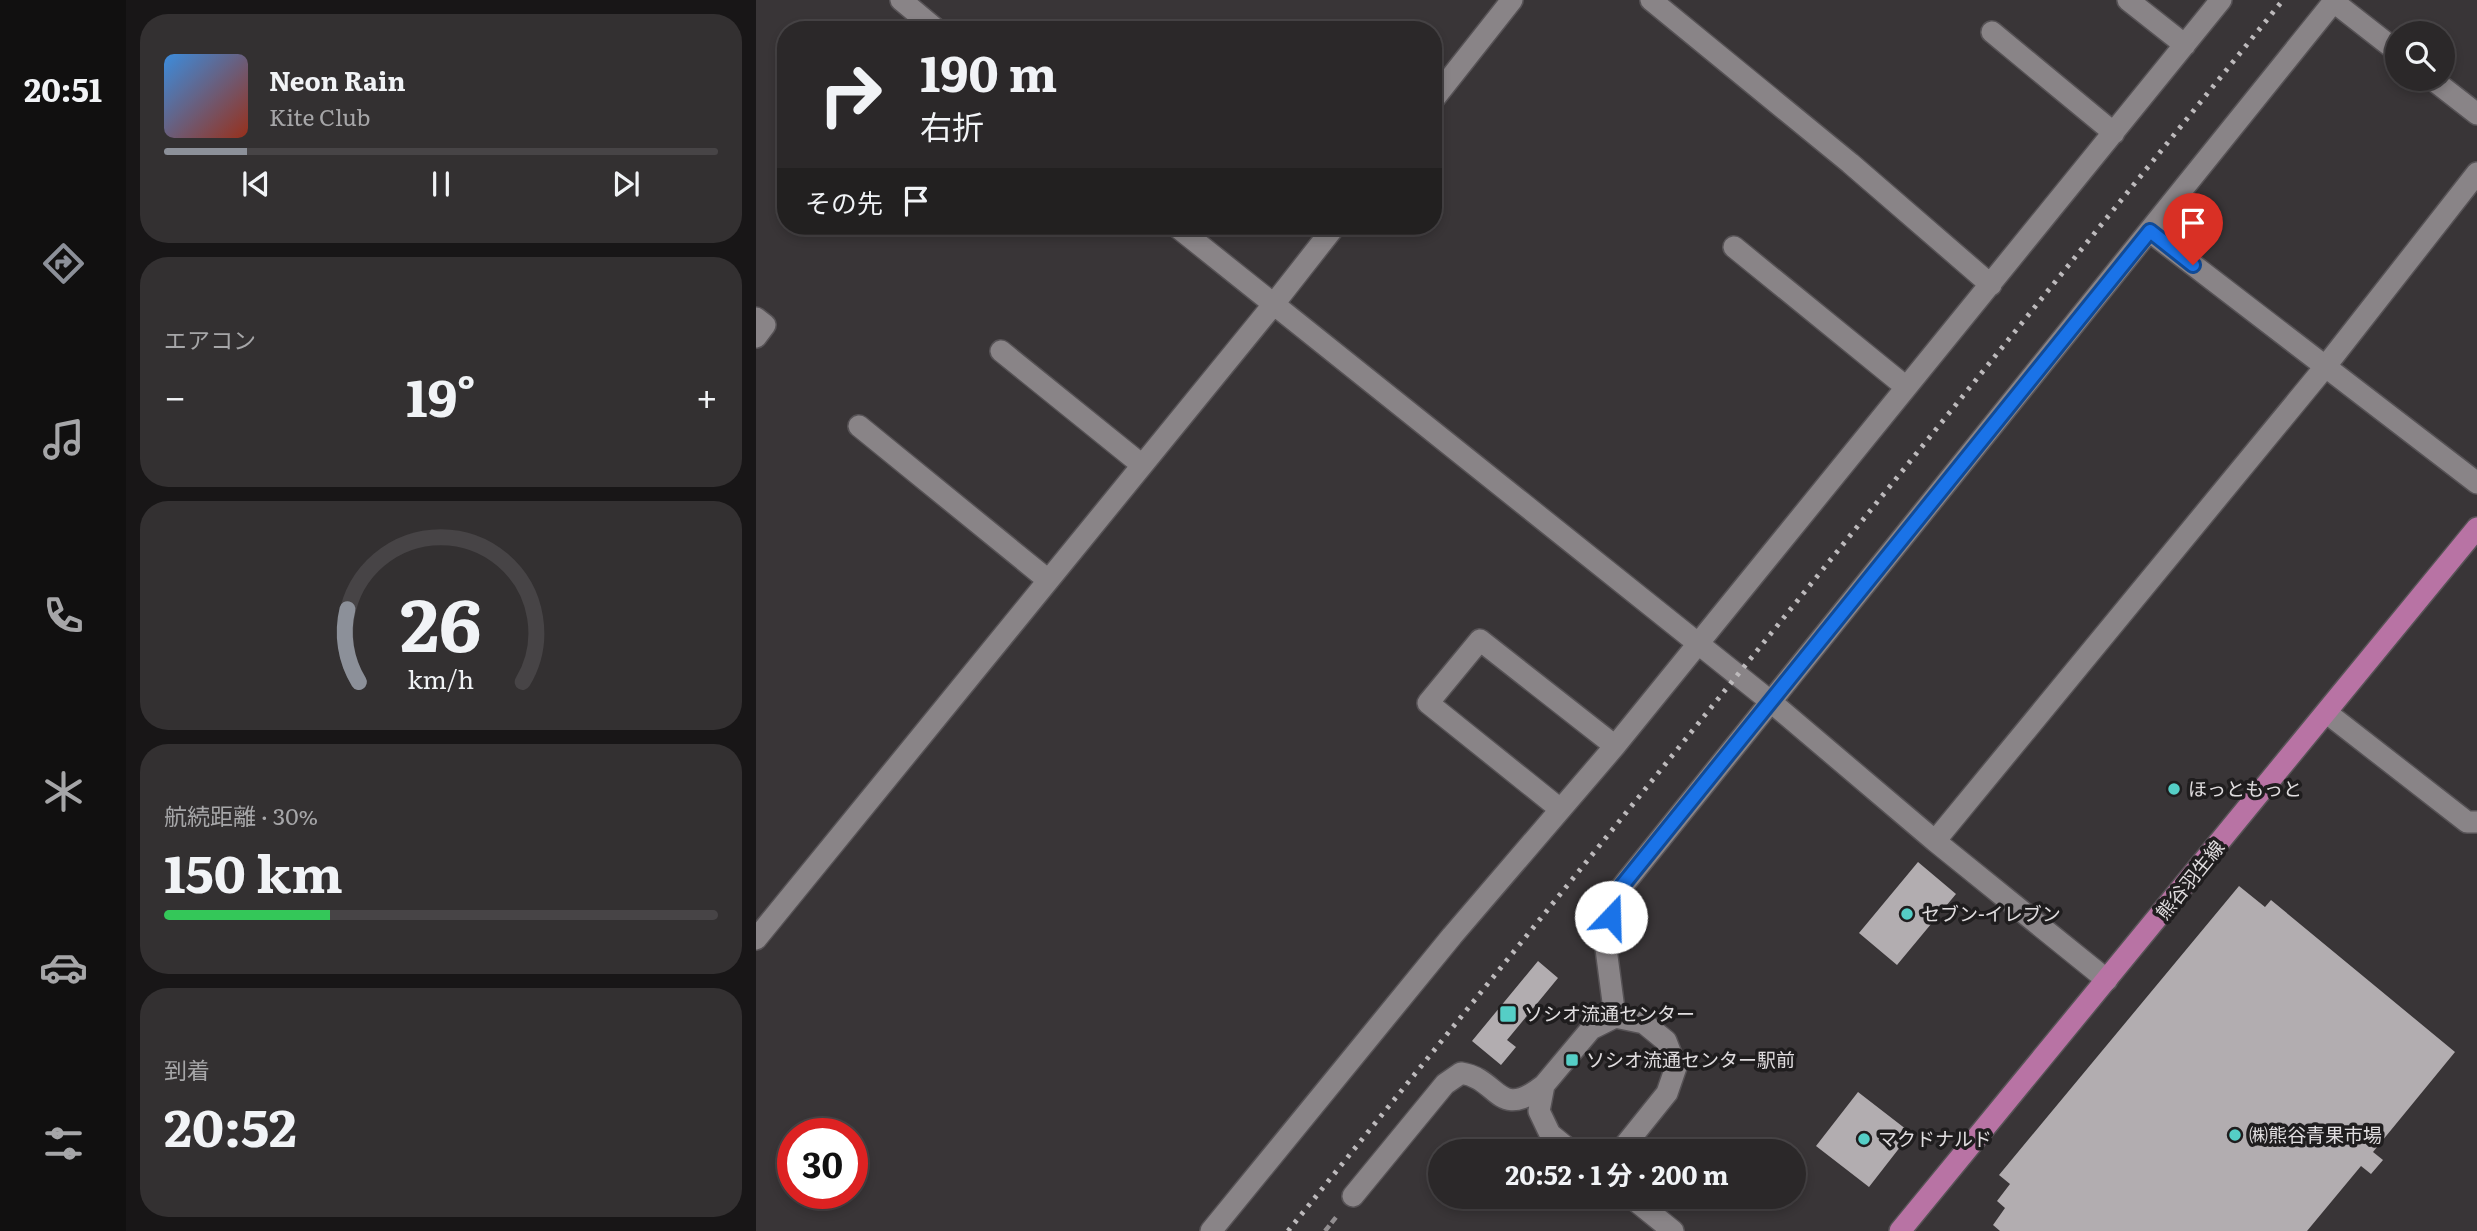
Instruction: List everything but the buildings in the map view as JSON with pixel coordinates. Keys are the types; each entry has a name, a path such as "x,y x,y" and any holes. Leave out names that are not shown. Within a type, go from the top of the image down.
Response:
{"main road":[{"name":"熊谷羽生線","path":"1900,1231 2477,528"}],"street":[{"path":"901,0 926,21"},
{"path":"1442,89 1512,0"},
{"path":"1651,0 1850,163 1991,285"},
{"path":"2128,0 2185,45"},
{"path":"1211,1231 1452,936 1615,746 2221,0"},
{"path":"1615,1017 1605,941 1617,892 2334,1 2385,42"},
{"path":"1992,32 2114,133"},
{"path":"2447,91 2477,114"},
{"path":"1935,841 2325,367 2477,173"},
{"path":"2150,231 2477,483"},
{"path":"1187,235 1770,701 1935,841 2108,980"},
{"path":"756,939 1328,235"},
{"path":"1734,247 1906,387"},
{"path":"756,318 765,325 756,337"},
{"path":"1001,351 1142,466"},
{"path":"859,426 1048,580"},
{"path":"1560,809 1427,703 1479,640 1615,746"},
{"path":"2327,713 2467,822 2477,822"},
{"path":"1353,1196 1445,1084 1461,1073 1473,1075 1499,1097 1515,1100 1529,1097 1544,1085 1591,1029 1615,1017 1644,1023 1666,1041 1676,1067 1667,1093 1630,1139"},
{"path":"1544,1085 1539,1111 1550,1134 1556,1139"},
{"path":"1646,1209 1673,1231"}],"railway":[{"path":"1288,1231 2283,0"}],"place":[{"name":"ほっともっと","path":"2174,789"},
{"name":"セブン-イレブン","path":"1907,914"},
{"name":"ソシオ流通センター","path":"1508,1014"},
{"name":"ソシオ流通センター駅前","path":"1572,1060"},
{"name":"㈱熊谷青果市場","path":"2235,1135"},
{"name":"マクドナルド","path":"1864,1139"}],"route":[{"path":"1611,917 1617,892 2150,231 2193,265"}]}
